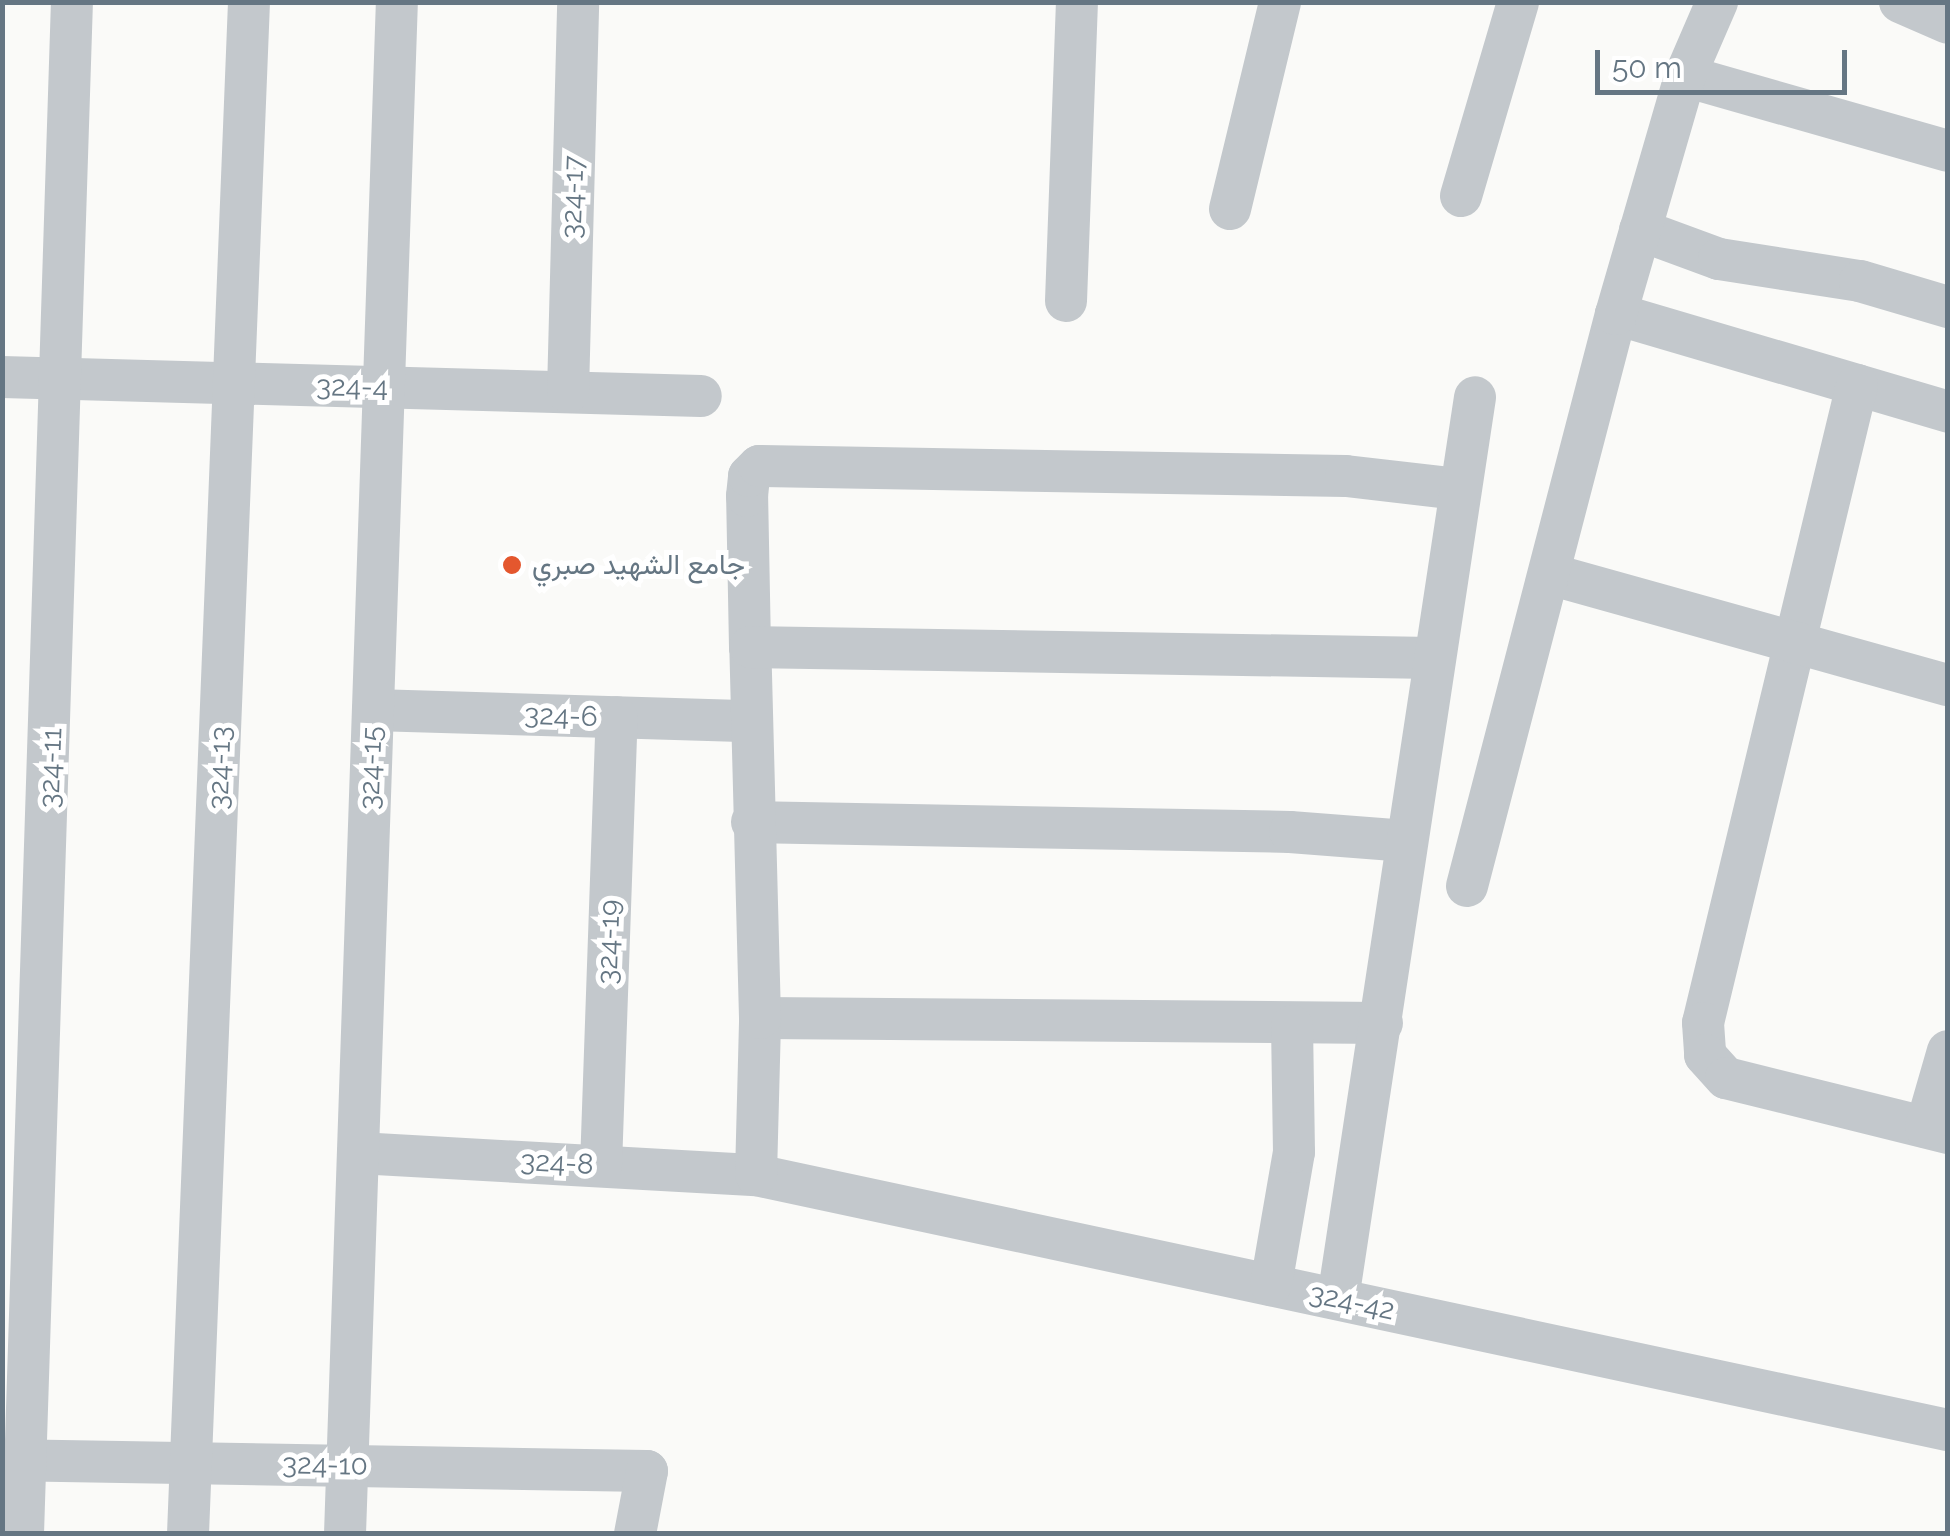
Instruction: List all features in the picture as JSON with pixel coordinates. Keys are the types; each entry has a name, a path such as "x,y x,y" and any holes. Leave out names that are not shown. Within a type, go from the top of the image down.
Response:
{"street":[{"name":"324-11","path":"23,1534 14,1460 65,379 72,2"},
{"name":"324-13","path":"188,1534 249,2"},
{"name":"324-15","path":"345,1534 397,2"},
{"name":"324-17","path":"568,392 578,2"},
{"path":"1066,300 1077,2"},
{"path":"1230,209 1280,2"},
{"path":"1461,196 1518,2"},
{"path":"1467,886 1553,575 1616,314 1685,76 1716,2"},
{"path":"1900,2 1948,23"},
{"path":"1685,76 1948,151"},
{"path":"1640,230 1720,259 1860,281 1948,307"},
{"path":"1616,314 1948,412"},
{"name":"324-4","path":"2,377 701,396"},
{"path":"1857,385 1704,1023 1704,1055 1726,1078 1937,1130 1948,1051"},
{"path":"1338,1299 1382,1024 1432,658 1475,396"},
{"path":"756,1175 760,1018 752,822 747,496 749,476 759,466 1346,476 1459,489"},
{"path":"1553,575 1948,685"},
{"path":"750,647 1432,658"},
{"name":"324-6","path":"373,710 750,721"},
{"name":"324-19","path":"601,1166 617,718"},
{"path":"752,822 1290,832 1407,841"},
{"path":"760,1018 1382,1024"},
{"path":"1271,1285 1294,1152 1292,1026"},
{"name":"324-8","path":"358,1153 756,1175"},
{"name":"324-42","path":"756,1175 1948,1430"},
{"name":"324-10","path":"14,1460 647,1470 635,1534"}],"place":[{"name":"جامع الشهيد صبري","path":"512,565"}]}
